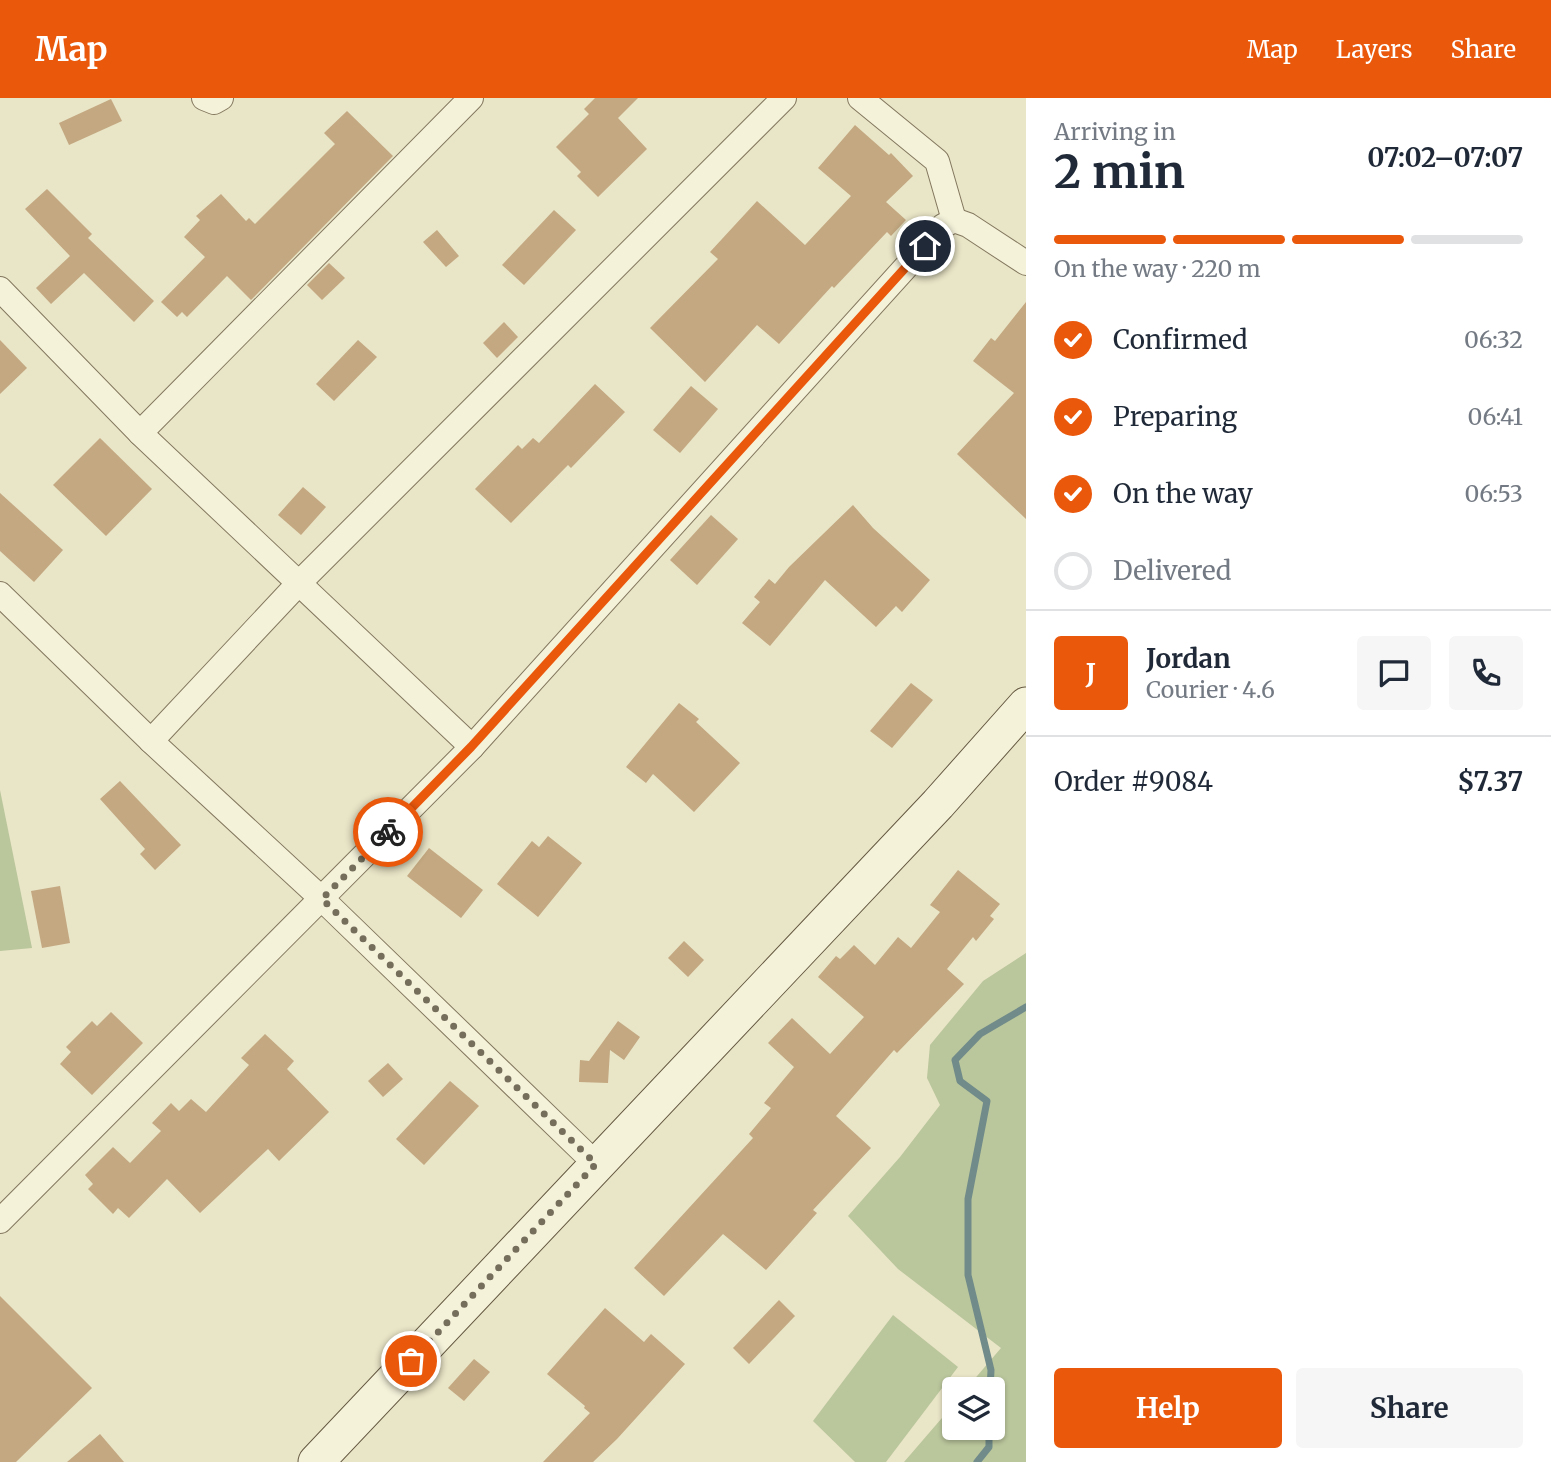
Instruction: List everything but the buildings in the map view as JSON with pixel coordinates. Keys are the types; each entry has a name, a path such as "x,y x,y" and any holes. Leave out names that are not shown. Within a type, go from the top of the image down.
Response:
{"street":[{"path":"204,98 214,102 221,98"},
{"path":"140,433 471,98"},
{"path":"151,741 299,583 783,98"},
{"path":"860,98 937,162 954,220"},
{"path":"0,1222 471,747 943,226 954,220 968,225 1026,263"},
{"path":"0,289 140,433 471,747"},
{"path":"0,594 151,741 322,899 596,1164"},
{"path":"316,1462 938,804 1026,705"}],"green space":[{"path":"0,790 32,948 0,951"},
{"path":"1026,953 1026,1462 904,1462 942,1418 942,1440 1005,1440 1005,1377 976,1377 1001,1348 898,1269 848,1216 900,1157 940,1105 927,1078 930,1045 983,981"},
{"path":"893,1315 958,1367 950,1377 942,1377 942,1388 886,1462 855,1462 813,1421"}],"waterway":[{"path":"991,1377 968,1275 968,1199 987,1101 960,1081 955,1060 980,1034 1026,1007"},
{"path":"977,1462 989,1447 989,1440"}],"way so far":[{"path":"388,832 322,899 596,1164 411,1361"}],"route":[{"path":"388,832 471,747 925,246"}]}
